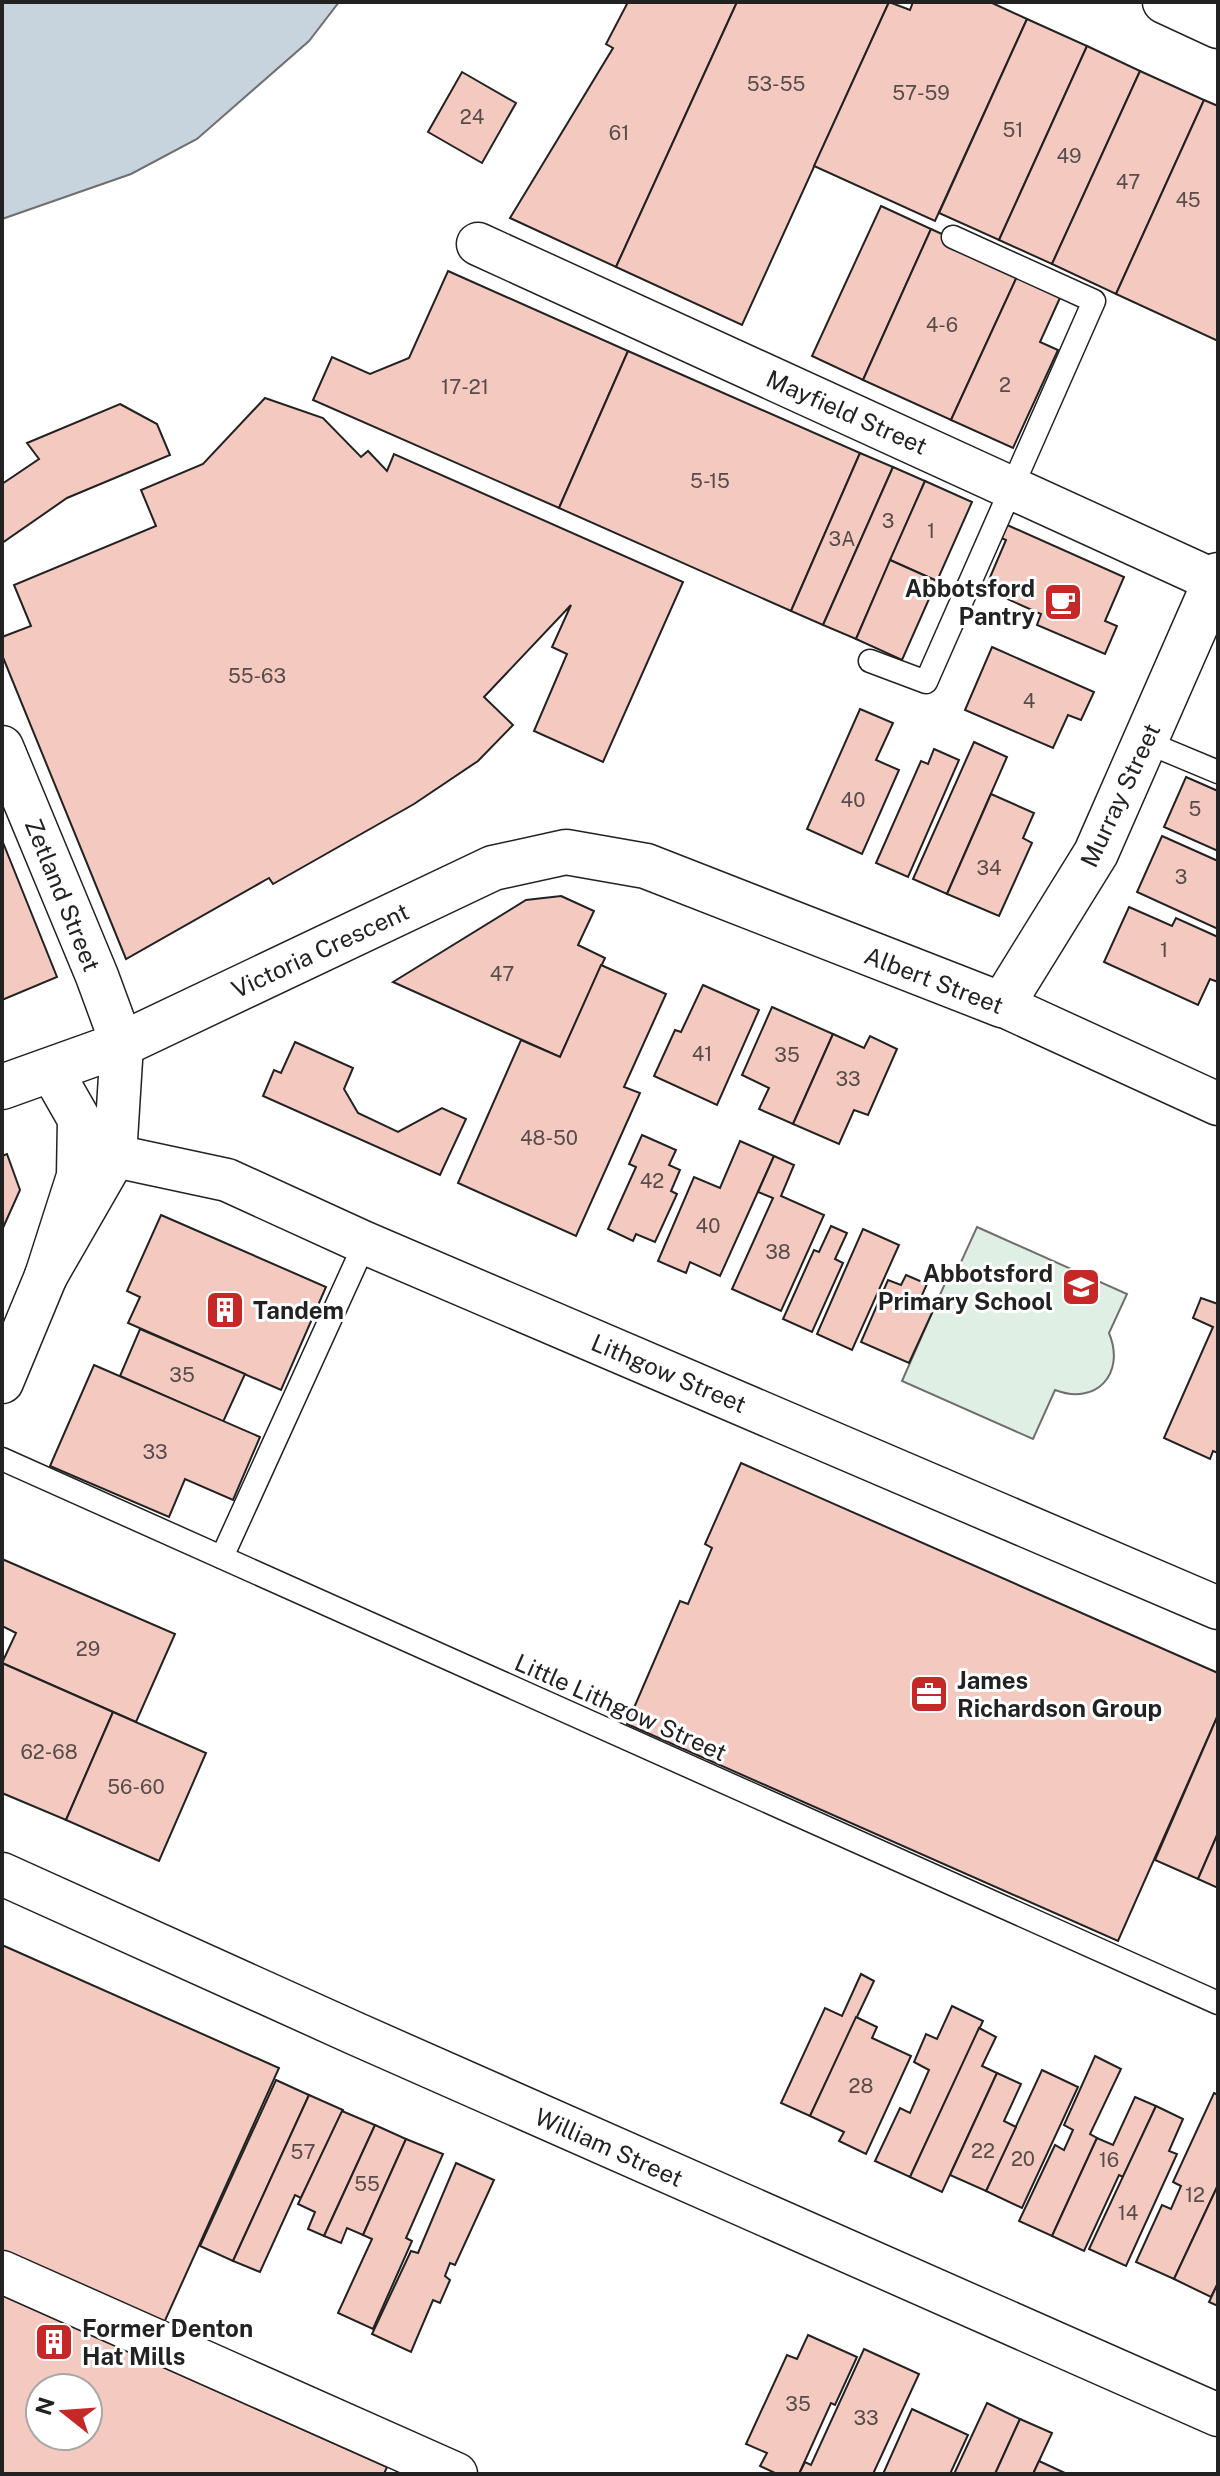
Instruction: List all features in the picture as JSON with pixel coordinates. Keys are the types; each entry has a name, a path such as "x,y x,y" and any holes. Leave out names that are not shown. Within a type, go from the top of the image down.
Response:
{"street":[{"path":"1164,2 1218,27"},
{"name":"Mayfield Street","path":"478,244 1217,578"},
{"name":"Murray Street","path":"1002,1005 1096,853 1217,578"},
{"name":"Zetland Street","path":"2,747 122,1044"},
{"name":"Victoria Crescent","path":"2,1087 122,1044 493,868 566,852 646,866"},
{"name":"Albert Street","path":"646,866 1002,1005 1218,1104"},
{"path":"46,1276 115,1156 122,1044"},
{"path":"2,1382 46,1276 78,1176 79,1119 51,1070"},
{"name":"Lithgow Street","path":"115,1156 227,1180 365,1243 1218,1608"},
{"name":"William Street","path":"2,1874 1218,2415"},
{"path":"2,2272 456,2474"}],"lane":[{"path":"870,661 926,682 1094,301 953,237"},
{"path":"1146,742 1218,772"},
{"path":"222,1557 365,1243"},
{"name":"Little Lithgow Street","path":"2,1459 1218,2003"}],"green space":[{"path":"977,1227 1127,1294 1109,1333 1114,1361 1104,1383 1083,1394 1055,1390 1033,1439 902,1381 950,1272 956,1273"}],"shaded area":[{"path":"2,2 339,2 309,41 197,139 131,174 2,219"}],"building":[{"path":"628,2 737,2 616,267 510,218 613,48 606,44"},
{"path":"737,2 889,2 742,325 616,267"},
{"path":"889,2 910,10 913,2 990,2 1027,19 935,221 814,166"},
{"path":"1027,19 1087,46 999,240 939,213"},
{"path":"1087,46 1140,71 1052,264 999,240"},
{"path":"1140,71 1204,100 1116,294 1052,264"},
{"path":"462,72 516,103 482,163 428,132"},
{"path":"1204,100 1218,106 1218,341 1116,294"},
{"path":"881,206 931,229 863,380 812,356"},
{"path":"931,229 1020,270 951,420 863,380"},
{"path":"1020,270 1064,289 1040,342 1058,350 1013,448 951,420"},
{"path":"448,271 628,351 559,508 313,400 332,357 370,374 409,358"},
{"path":"628,351 860,453 791,611 559,508"},
{"path":"265,398 323,418 361,457 368,451 387,471 394,454 683,582 603,762 534,731 567,654 552,647 571,605 484,697 513,725 478,761 414,804 273,884 269,878 126,959 2,655 2,637 31,626 14,585 156,526 141,490 203,464"},
{"path":"120,404 157,424 170,455 67,498 2,543 2,484 39,459 27,443"},
{"path":"860,453 893,467 823,625 791,611"},
{"path":"893,467 925,481 856,639 823,625"},
{"path":"925,481 972,502 937,581 890,560"},
{"name":"Abbotsford Pantry","path":"1005,524 1124,577 1105,621 1117,626 1105,654 1037,625 1041,614 985,589 1006,540 999,537"},
{"path":"890,560 937,581 902,660 856,639"},
{"path":"992,647 1094,692 1081,720 1068,715 1053,748 965,710"},
{"path":"860,709 893,723 876,760 899,770 862,854 807,829"},
{"path":"974,742 1007,757 947,894 913,879"},
{"path":"934,749 959,760 908,877 876,863 921,761 928,764"},
{"path":"1186,777 1218,791 1218,851 1164,827"},
{"path":"991,794 1034,813 1023,838 1032,843 999,916 947,894"},
{"path":"1162,836 1218,861 1218,929 1137,892"},
{"path":"2,840 57,977 2,1000"},
{"path":"561,896 594,911 578,945 605,958 560,1057 393,982 526,900"},
{"path":"1129,907 1172,926 1176,918 1218,937 1218,982 1210,979 1198,1005 1104,962"},
{"path":"601,965 666,994 624,1087 640,1093 576,1236 458,1183 521,1040 560,1057"},
{"path":"703,985 759,1010 717,1105 654,1076 675,1030 681,1032"},
{"path":"772,1007 833,1034 793,1124 759,1109 769,1088 742,1075"},
{"path":"833,1034 864,1048 870,1036 897,1049 868,1115 854,1110 839,1144 793,1124"},
{"path":"295,1042 353,1068 344,1089 358,1113 398,1132 442,1108 466,1119 440,1175 263,1096 274,1070 281,1073"},
{"path":"642,1135 676,1150 669,1165 680,1170 671,1191 677,1194 655,1242 636,1234 633,1241 608,1229 636,1167 629,1164"},
{"path":"740,1141 774,1156 720,1276 690,1262 686,1273 658,1261 694,1177 720,1188"},
{"path":"7,1154 20,1190 2,1230 2,1156"},
{"path":"774,1156 794,1165 781,1196 824,1215 781,1311 732,1289 773,1198 758,1192"},
{"name":"Tandem","path":"161,1215 326,1287 281,1390 128,1323 140,1297 127,1291"},
{"path":"831,1226 847,1233 835,1259 843,1263 812,1332 783,1319 814,1250 819,1252"},
{"path":"863,1229 899,1245 852,1350 817,1334"},
{"path":"906,1275 927,1284 922,1295 937,1302 909,1363 861,1342 888,1280 901,1285"},
{"path":"1201,1298 1218,1304 1218,1453 1213,1451 1210,1459 1164,1438 1213,1327 1193,1318"},
{"path":"140,1329 245,1374 223,1422 120,1376"},
{"path":"94,1365 260,1437 233,1500 185,1479 169,1517 50,1466"},
{"name":"James Richardson Group","path":"741,1463 1218,1673 1218,1715 1118,1941 627,1724 680,1601 688,1604 712,1548 705,1544"},
{"path":"2,1559 175,1634 136,1722 2,1663 16,1633 2,1626"},
{"path":"2,1663 113,1712 66,1820 2,1793"},
{"path":"113,1712 206,1753 159,1861 66,1820"},
{"path":"1218,1715 1218,1833 1198,1879 1155,1860"},
{"path":"1218,1833 1218,1888 1198,1879"},
{"path":"2,1945 279,2068 163,2325 2,2253"},
{"path":"861,1974 874,1981 810,2116 781,2103 825,2008 842,2016"},
{"path":"952,2006 983,2021 910,2177 875,2161 900,2108 910,2113 929,2070 914,2062 926,2034 937,2039"},
{"path":"856,2017 877,2027 872,2038 911,2056 866,2154 839,2141 844,2132 810,2116"},
{"path":"979,2028 996,2037 982,2066 997,2073 942,2192 910,2177"},
{"path":"1095,2056 1121,2069 1090,2134 1097,2138 1052,2236 1019,2221 1055,2145 1064,2150 1073,2130 1064,2125"},
{"path":"1042,2070 1078,2087 1022,2208 986,2191"},
{"path":"997,2073 1021,2084 1004,2121 1016,2127 986,2191 950,2175"},
{"path":"276,2080 309,2095 233,2261 200,2246"},
{"path":"1214,2093 1218,2095 1218,2185 1174,2279 1136,2262 1162,2205 1171,2209 1181,2186 1173,2182"},
{"path":"309,2095 343,2110 301,2198 295,2195 260,2272 233,2261"},
{"path":"1135,2097 1156,2106 1123,2177 1119,2175 1084,2251 1052,2236 1097,2138 1113,2145"},
{"path":"1156,2106 1183,2119 1169,2151 1177,2154 1126,2266 1089,2249"},
{"path":"342,2111 375,2125 324,2236 308,2229 315,2212 298,2204"},
{"path":"375,2125 406,2139 363,2235 347,2228 341,2243 324,2236"},
{"path":"406,2139 443,2154 406,2238 412,2241 373,2329 338,2313 372,2239 363,2235"},
{"path":"456,2163 494,2180 455,2265 450,2263 445,2276 450,2280 440,2303 433,2300 411,2352 372,2334 411,2251 418,2253"},
{"path":"1218,2185 1218,2283 1211,2297 1174,2279"},
{"path":"1218,2283 1218,2306 1209,2302"},
{"name":"Former Denton Hat Mills","path":"2,2295 387,2467 384,2474 2,2474"},
{"path":"808,2335 857,2357 835,2405 831,2403 799,2474 777,2474 760,2466 767,2453 746,2444 787,2355 797,2359"},
{"path":"864,2349 919,2374 873,2474 799,2474 805,2462 811,2465"},
{"path":"987,2403 1020,2419 995,2474 954,2474"},
{"path":"912,2409 968,2435 950,2474 883,2474"},
{"path":"1020,2419 1052,2433 1033,2474 995,2474"},
{"path":"1039,2461 1067,2474 1033,2474"}],"place":[{"name":"Abbotsford Pantry","path":"1063,602"},
{"name":"Abbotsford Primary School","path":"1081,1287"},
{"name":"Tandem","path":"225,1310"},
{"name":"James Richardson Group","path":"929,1694"},
{"name":"Former Denton Hat Mills","path":"54,2342"}]}
